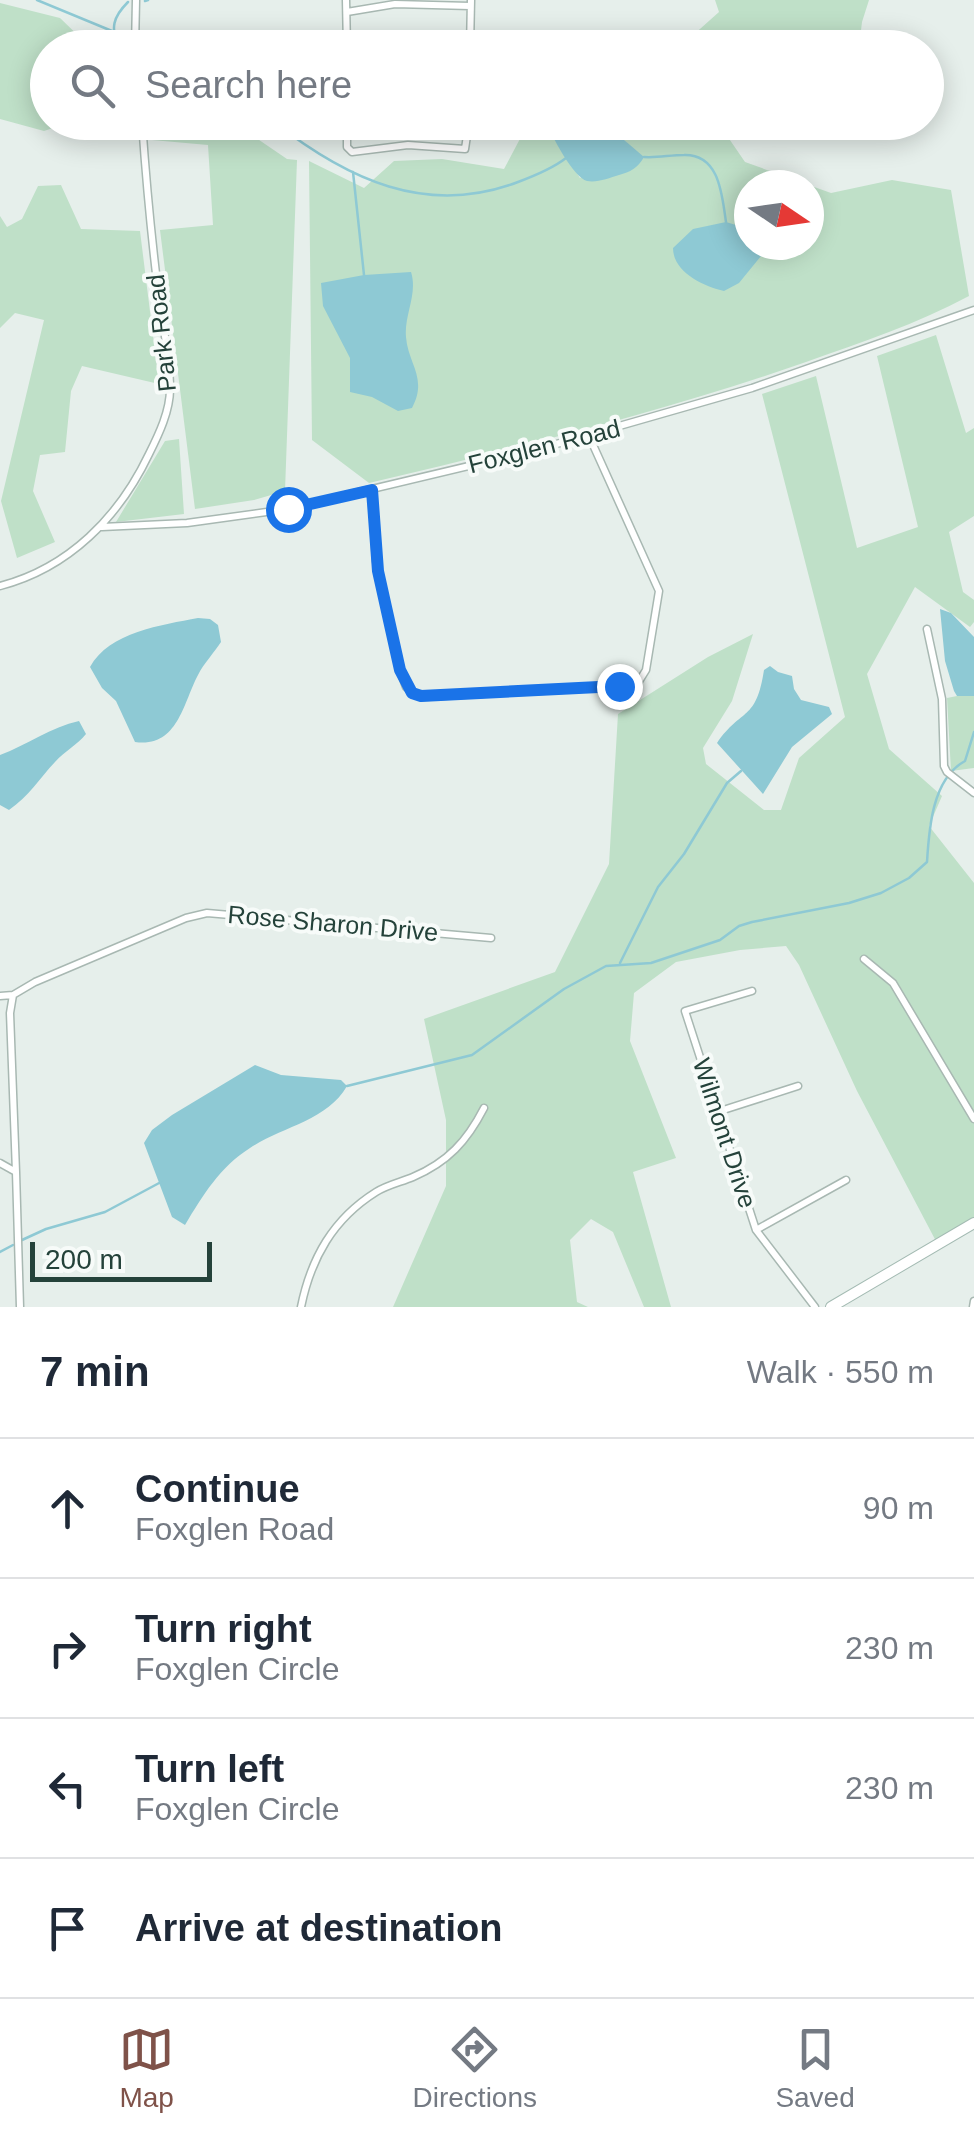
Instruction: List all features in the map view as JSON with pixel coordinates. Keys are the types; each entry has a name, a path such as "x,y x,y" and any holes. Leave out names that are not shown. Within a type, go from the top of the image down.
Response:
{"street":[{"path":"135,30 136,0"},
{"path":"346,0 346,30"},
{"path":"346,12 395,4 471,3 470,30"},
{"name":"Park Road","path":"0,586 34,575 72,552 102,527 141,471 162,425 170,388 146,196 143,140"},
{"path":"347,140 352,152 408,145 465,149 466,140"},
{"name":"Foxglen Road","path":"102,527 188,523 258,514 589,436 752,388 974,310"},
{"path":"372,490 378,571 400,670 412,693 421,696 630,686 638,683 646,670 660,591 589,436"},
{"path":"928,629 942,699 943,758 950,775 974,793"},
{"name":"Rose Sharon Drive","path":"0,996 13,996 35,982 195,914 224,913 491,938"},
{"path":"864,959 893,983 974,1119"},
{"name":"Wilmont Drive","path":"752,990 685,1011 756,1230 815,1307"},
{"path":"13,996 10,1014 20,1307"},
{"path":"717,1112 798,1086"},
{"path":"300,1307 314,1259 349,1212 385,1187 439,1164 459,1148 484,1108"},
{"path":"0,1163 16,1172"},
{"path":"756,1230 846,1180"},
{"path":"831,1307 974,1223"}],"green space":[{"path":"715,0 869,0 861,30 699,30 719,12"},
{"path":"0,3 60,18 72,30 30,30 30,127 0,119"},
{"path":"152,140 259,140 287,159 297,160 285,491 195,509 160,230 213,225 208,145"},
{"path":"519,140 556,140 580,178 627,143 624,140 730,140 745,162 767,170 734,170 734,260 824,260 824,190 831,193 892,180 951,190 969,296 868,340 698,397 534,443 369,483 312,440 309,161 364,188 394,161 442,159 504,169"},
{"path":"61,185 81,229 140,231 159,384 82,366 71,391 65,452 40,455 33,491 55,542 17,558 1,501 44,320 15,313 0,328 0,216 7,227 22,219 38,186"},
{"path":"936,335 966,433 974,428 974,516 949,532 963,592 974,600 974,622 970,627 915,587 867,674 889,749 942,796 929,826 974,883 974,1223 938,1245 857,1091 799,965 786,946 740,950 676,962 634,993 630,1041 676,1158 633,1172 671,1307 644,1307 613,1232 591,1219 570,1240 577,1302 588,1307 393,1307 446,1186 446,1120 424,1019 555,972 609,864 618,714 708,657 753,634 732,701 703,748 706,764 764,810 781,810 799,758 845,717 762,394 816,376 857,548 918,527 877,356"},
{"path":"179,439 184,514 116,522 165,441"},
{"path":"974,696 974,768 951,771 947,698"}],"water":[{"path":"556,140 624,140 644,157 627,172 587,181 569,164"},
{"path":"726,222 734,224 734,260 758,260 739,283 724,291 707,286 684,271 674,257 673,248 693,229"},
{"path":"411,272 413,288 406,337 418,388 412,408 398,411 372,397 350,392 350,358 323,306 321,283"},
{"path":"940,609 951,613 974,637 974,696 957,696 954,691 945,661"},
{"path":"198,618 210,619 218,625 221,642 200,671 170,731 149,742 135,742 116,701 102,688 90,667 99,655 123,638"},
{"path":"770,666 792,676 801,700 829,707 832,714 792,747 763,794 717,743 752,706 764,670"},
{"path":"79,721 86,734 16,805 9,810 0,805 0,755"},
{"path":"255,1065 281,1075 341,1080 347,1086 328,1108 239,1156 213,1182 185,1225 172,1217 144,1143 152,1130 172,1115"}],"waterway":[{"path":"37,0 110,30"},
{"path":"114,30 119,13 128,2"},
{"path":"299,140 359,175 420,193 484,192 518,182 566,158"},
{"path":"644,157 684,155 705,161 717,178 726,222"},
{"path":"353,172 364,275"},
{"path":"347,1086 472,1055 564,989 606,966 651,963 720,940 739,926 849,903 881,893 909,878 927,862 931,820 939,792 954,769 965,761 974,732"},
{"path":"620,963 658,887 684,854 727,783 741,771"},
{"path":"22,1240 105,1212 161,1182"},
{"path":"0,1252 13,1245"}],"route":[{"path":"288,509 372,490 378,571 400,670 406,688 412,693 421,696 619,686"}]}
